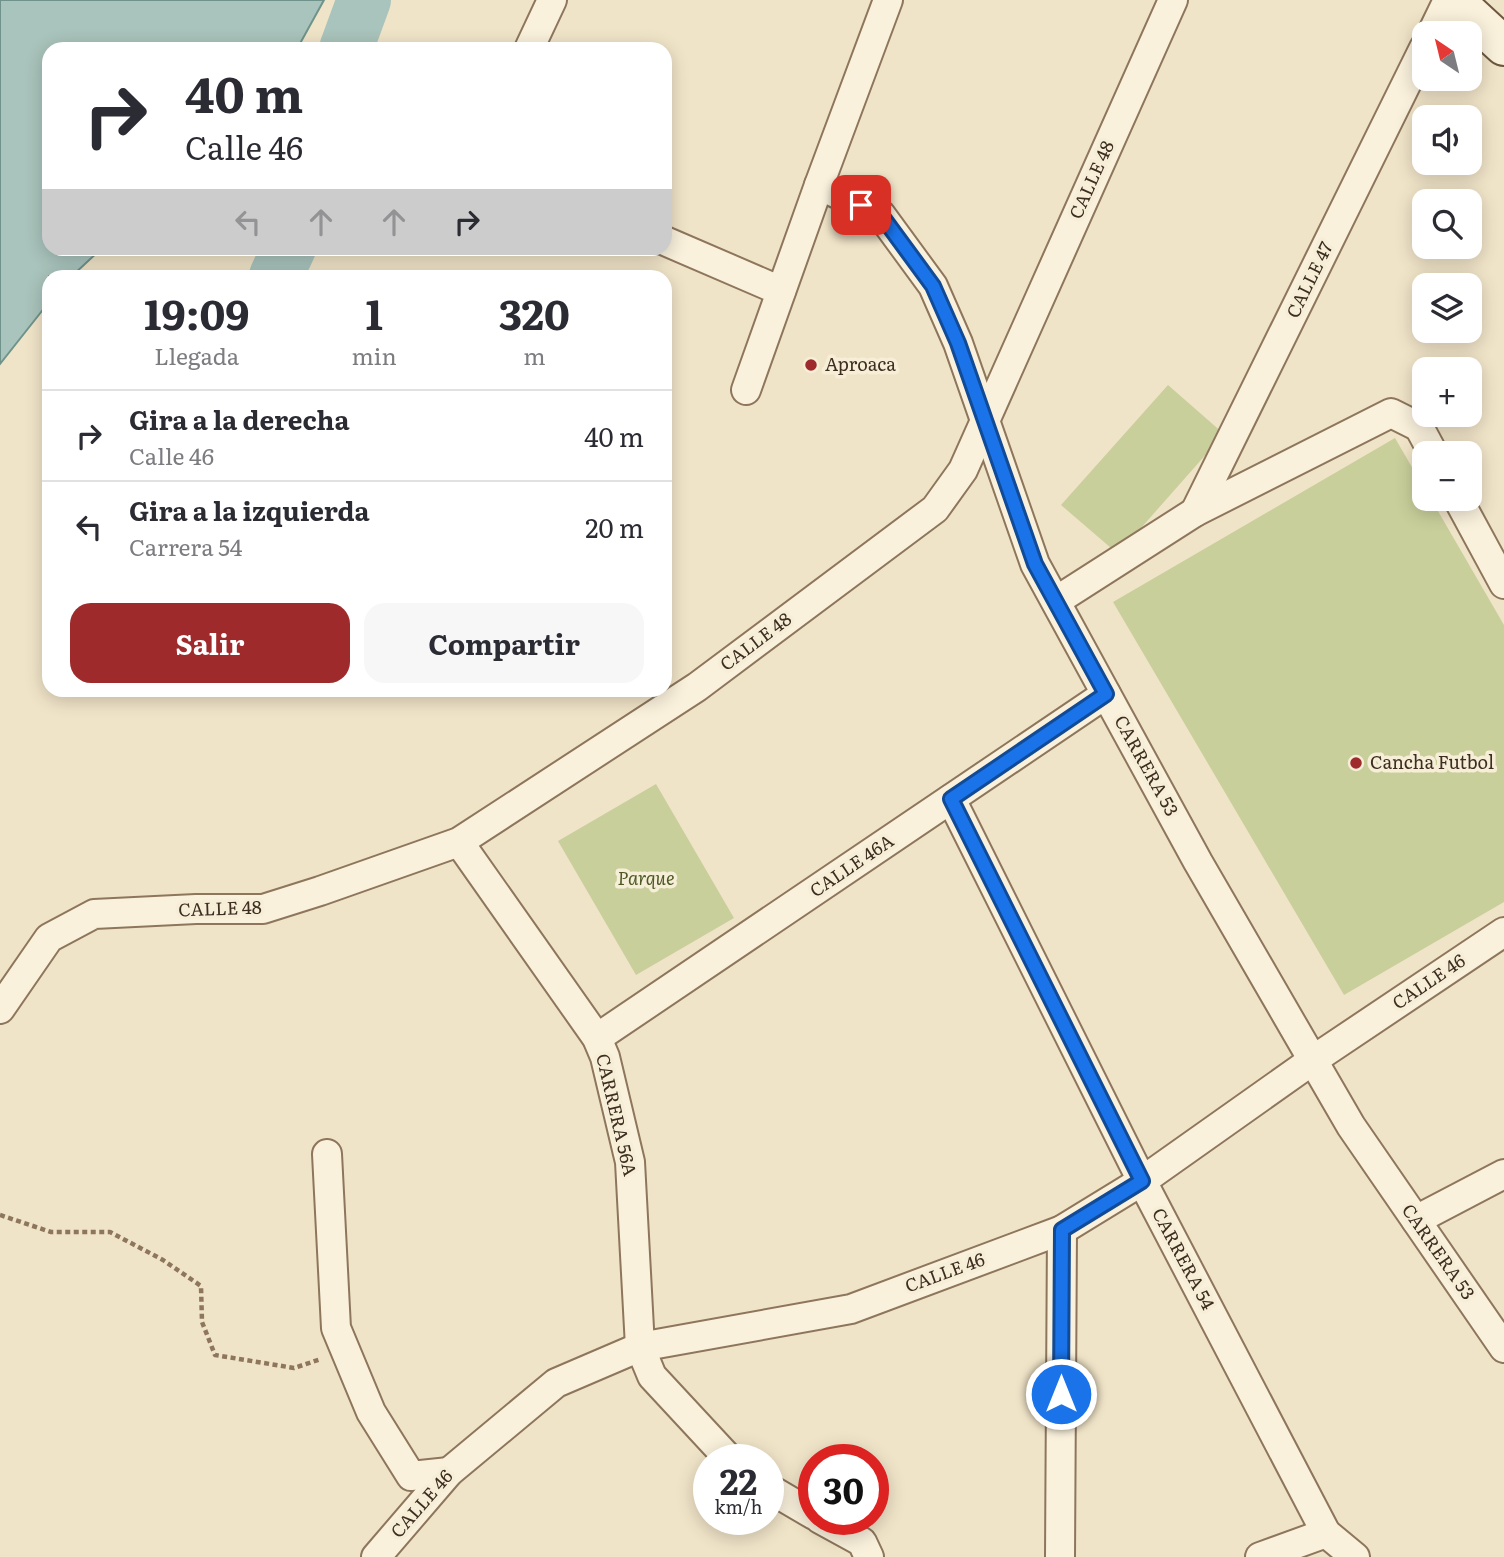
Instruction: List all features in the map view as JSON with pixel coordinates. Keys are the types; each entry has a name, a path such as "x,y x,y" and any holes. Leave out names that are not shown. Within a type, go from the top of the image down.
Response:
{"street":[{"path":"532,42 552,0"},
{"path":"746,390 888,0"},
{"name":"CALLE 48","path":"0,1009 49,938 94,914 263,909 459,842 697,687 935,509 963,470 1173,0"},
{"path":"1438,21 1448,0"},
{"path":"1454,0 1504,46"},
{"name":"CALLE 47","path":"1195,512 1412,72"},
{"name":"CARRERA 53","path":"819,185 881,215 933,286 958,343 1035,564 1198,862 1351,1126 1504,1348"},
{"path":"672,244 781,291"},
{"path":"1056,601 1195,512 1391,413 1419,427 1427,441"},
{"path":"1464,511 1504,584"},
{"name":"CALLE 46A","path":"597,1038 1106,694"},
{"name":"CARRERA 54","path":"951,799 1142,1181 1326,1533 1355,1557"},
{"name":"CARRERA 56A","path":"459,842 597,1038 605,1056 631,1162 640,1347"},
{"name":"CALLE 46","path":"376,1557 449,1472 556,1383 640,1347 850,1309 1062,1230 1142,1181 1313,1060 1504,932"},
{"path":"327,1154 336,1328 372,1412 411,1476 449,1472"},
{"path":"1416,1220 1504,1174"},
{"path":"1060,1557 1062,1230"},
{"path":"640,1347 652,1376 715,1444"},
{"path":"1260,1557 1326,1533"},
{"path":"849,1535 862,1542 869,1557"}],"path":[{"path":"0,1215 51,1232 110,1232 163,1259 201,1286 202,1322 215,1354 294,1368 345,1351"}],"green space":[{"path":"1168,385 1224,434 1118,554 1061,505"},
{"name":"Cancha Futbol","path":"1395,438 1412,467 1412,511 1438,511 1504,625 1504,902 1344,995 1113,602"},
{"name":"Parque","path":"656,784 734,918 636,975 558,841"}],"water":[{"path":"0,0 324,0 301,42 42,42 42,256 93,256 78,270 42,270 42,311 0,364"}],"waterway":[{"path":"349,42 364,0"},
{"path":"279,270 285,256"}],"place":[{"name":"Aproaca","path":"811,365"},
{"name":"Cancha Futbol","path":"1356,763"}],"route":[{"path":"861,205 881,215 933,286 958,343 1035,564 1106,694 951,799 1142,1181 1062,1230 1061,1394"}]}
